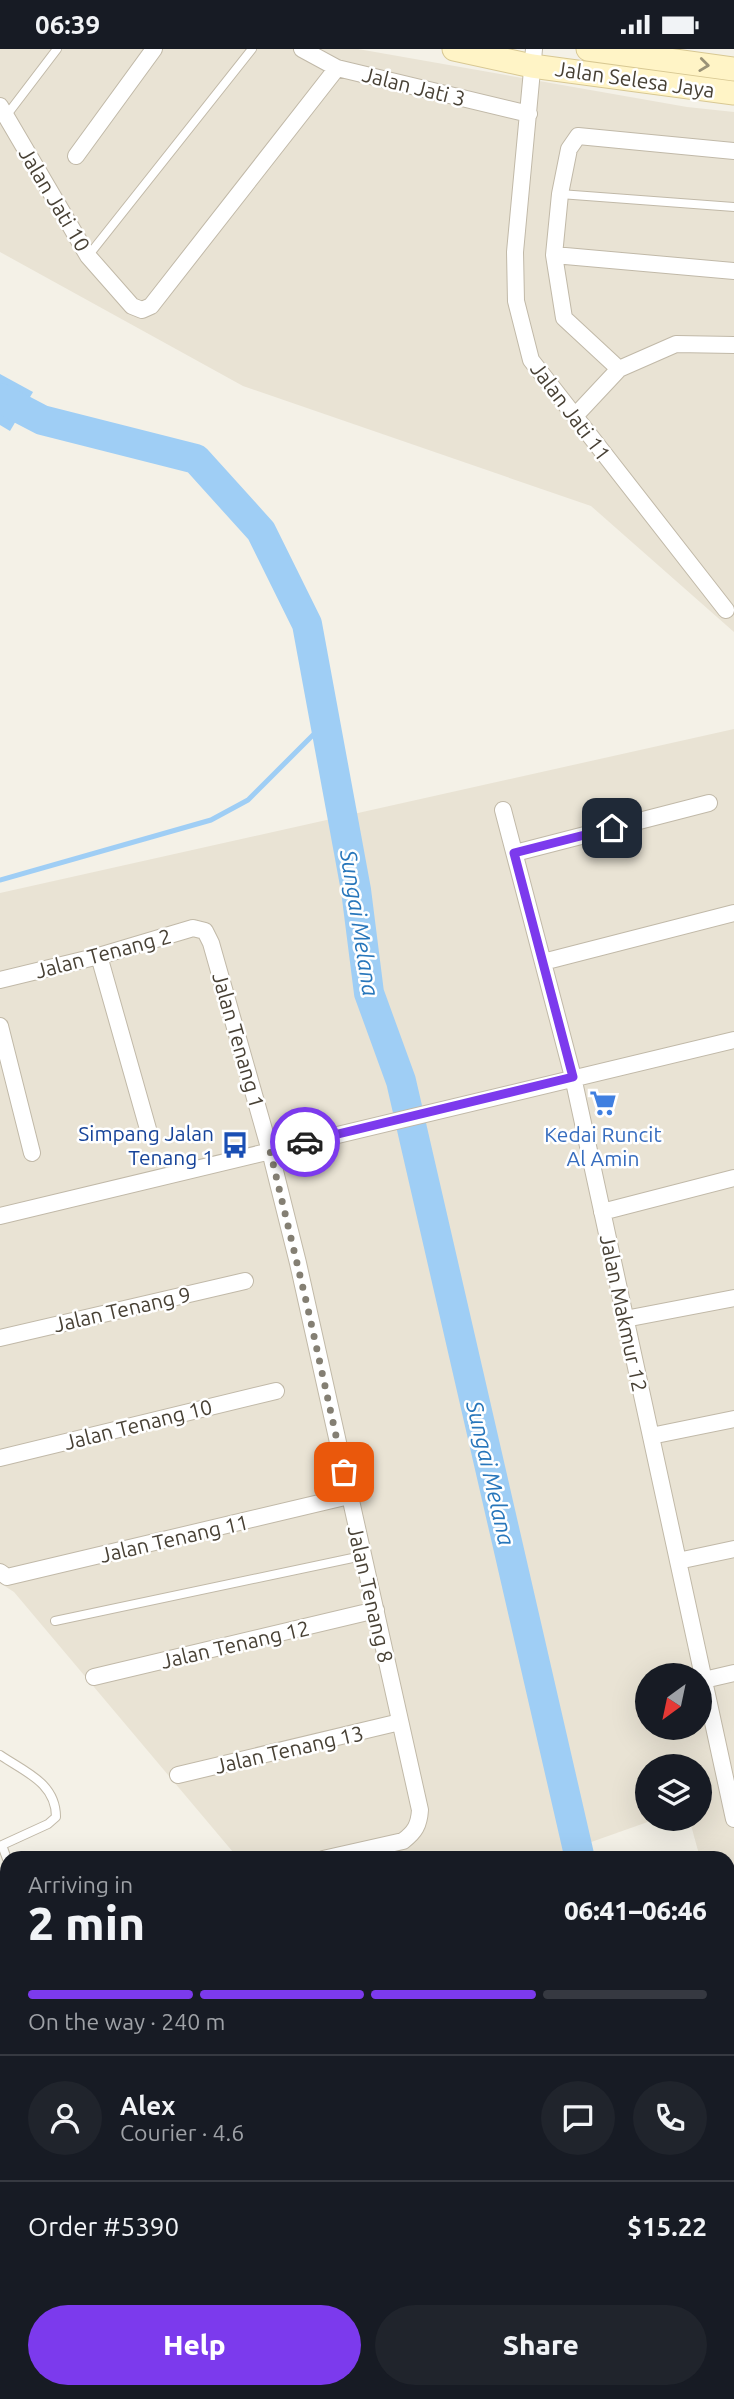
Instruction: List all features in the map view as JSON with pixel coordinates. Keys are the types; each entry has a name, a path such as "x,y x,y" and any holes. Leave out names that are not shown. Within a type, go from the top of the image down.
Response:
{"main road":[{"name":"Jalan Selesa Jaya","path":"454,49 533,57 734,93"},
{"name":"Jalan Selesa Jaya","path":"588,49 734,69"}],"street":[{"path":"76,156 154,49"},
{"name":"Jalan Jati 3","path":"302,49 337,68 529,114"},
{"name":"Jalan Jati 11","path":"533,57 515,252 516,301 531,360 726,610"},
{"name":"Jalan Jati 10","path":"3,111 88,256 136,309 147,309 337,68"},
{"path":"620,369 564,318 554,255 560,194 569,149 578,136 734,151"},
{"path":"554,255 734,271"},
{"path":"575,416 620,369 676,344 734,345"},
{"path":"514,853 709,803"},
{"name":"Jalan Makmur 12","path":"503,810 573,1077 700,1663"},
{"path":"543,962 734,913"},
{"name":"Jalan Tenang 2","path":"0,980 99,956 193,928 205,931"},
{"name":"Jalan Tenang 1","path":"205,931 211,943 270,1151"},
{"path":"99,956 148,1129"},
{"path":"0,1026 32,1153"},
{"path":"0,1216 734,1040"},
{"name":"Jalan Tenang 8","path":"270,1151 324,1377 420,1810 419,1823 414,1833 403,1841 359,1851"},
{"path":"602,1212 734,1178"},
{"name":"Jalan Tenang 9","path":"0,1338 245,1281"},
{"path":"625,1319 734,1298"},
{"name":"Jalan Tenang 10","path":"0,1458 276,1391"},
{"path":"651,1436 734,1419"},
{"name":"Jalan Tenang 11","path":"0,1572 7,1577 349,1496"},
{"path":"678,1561 734,1549"},
{"name":"Jalan Tenang 12","path":"94,1677 376,1610"},
{"path":"712,1678 734,1673"},
{"name":"Jalan Makmur 12","path":"712,1713 731,1792 734,1819"},
{"name":"Jalan Tenang 13","path":"178,1775 400,1722"}],"lane":[{"path":"3,111 57,49"},
{"path":"88,256 252,49"},
{"path":"560,194 734,207"},
{"path":"55,1621 362,1556"},
{"path":"0,1755 45,1785 56,1802 56,1817 48,1824 1,1845"}],"shaded area":[{"path":"0,49 358,49 687,107 734,112 734,632 591,506 243,386 0,252"},
{"path":"734,729 734,1851 698,1851 693,1831 712,1831 712,1754 635,1754 635,1826 566,1851 232,1851 14,1592 0,1583 0,893"}],"water":[{"path":"0,374 33,392 10,431 0,425"}],"waterway":[{"name":"Sungai Melana","path":"0,398 42,420 196,459 261,531 307,624 356,890 369,993 401,1081 578,1851"},
{"path":"0,880 211,820 248,800 325,723"}],"way so far":[{"path":"305,1142 270,1151 298,1263 344,1472"}],"place":[{"name":"Kedai Runcit Al Amin","path":"603,1103"},
{"name":"Simpang Jalan Tenang 1","path":"235,1145"}],"route":[{"path":"305,1142 573,1077 514,853 612,828"}]}
